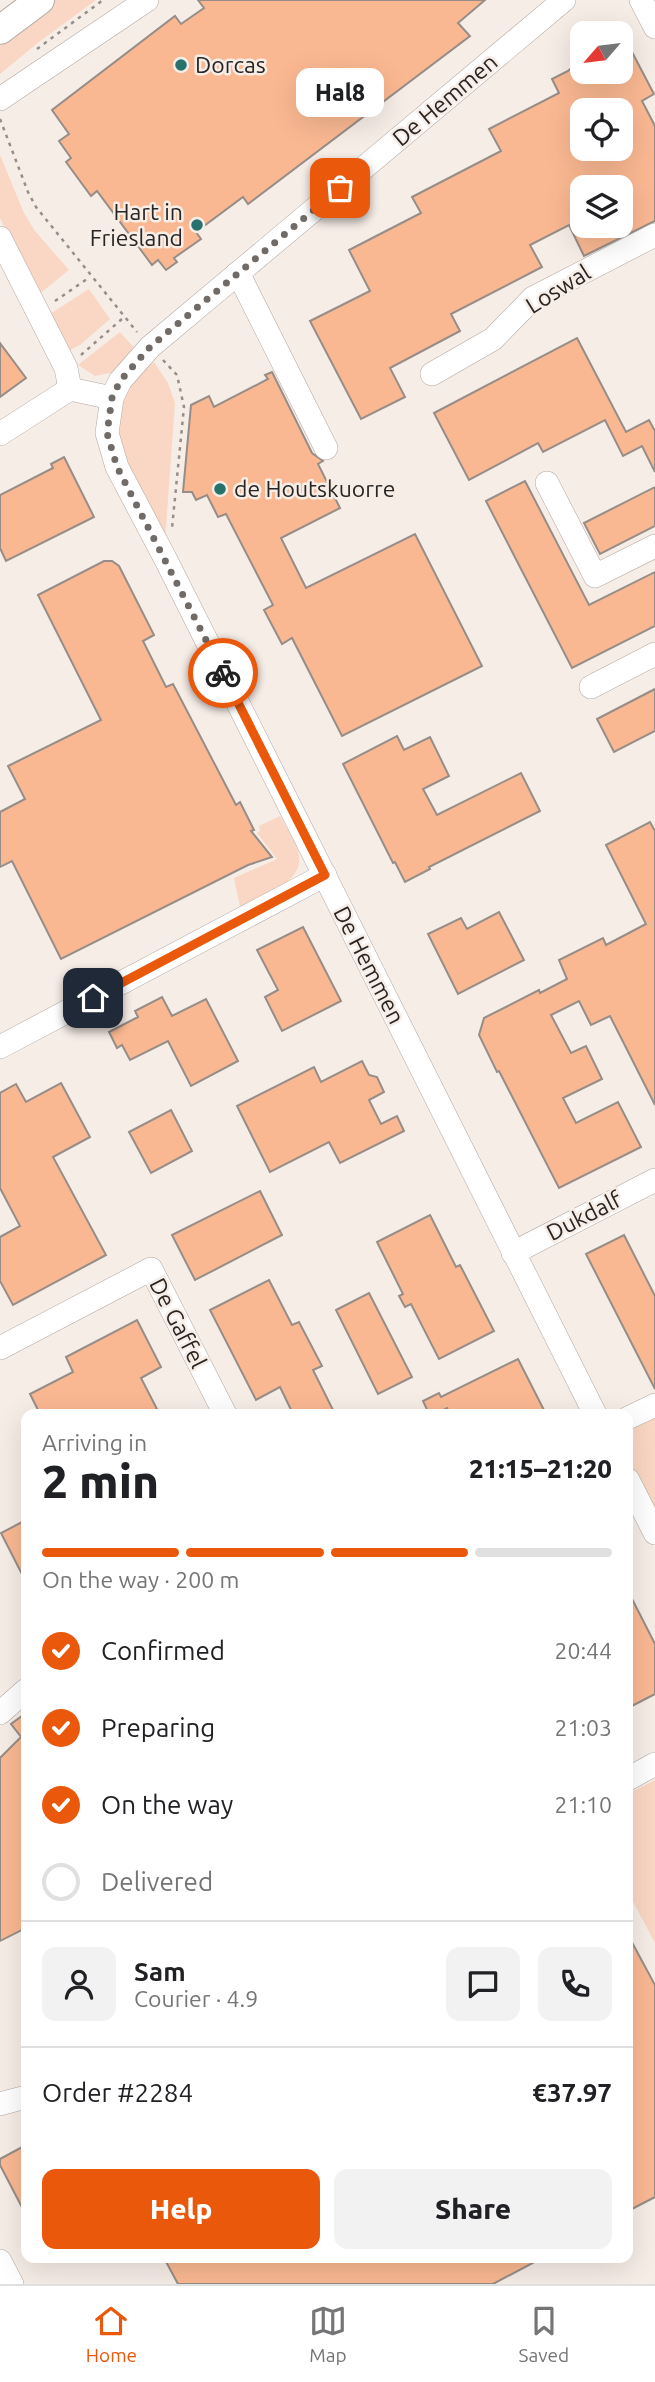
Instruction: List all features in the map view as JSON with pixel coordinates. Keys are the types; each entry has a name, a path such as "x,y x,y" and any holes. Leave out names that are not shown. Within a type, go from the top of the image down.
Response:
{"main road":[{"path":"0,30 40,0"}],"street":[{"path":"0,99 147,0"},
{"name":"De Hemmen","path":"564,0 150,347 120,381 112,398 107,433 117,467 592,1409"},
{"path":"641,0 655,27"},
{"name":"Loswal","path":"432,374 493,339 533,299 655,234"},
{"path":"0,238 39,313 68,378 112,398"},
{"path":"238,273 326,448"},
{"path":"0,434 68,378"},
{"path":"547,483 596,576 655,546"},
{"path":"591,687 655,654"},
{"path":"0,1047 325,875"},
{"name":"Dukdalf","path":"513,1253 655,1180"},
{"name":"De Gaffel","path":"0,1348 151,1269 222,1409"},
{"path":"633,1416 655,1405"},
{"path":"633,1490 655,1533"},
{"path":"0,1713 21,1694"},
{"path":"633,1776 655,1764"},
{"path":"0,2104 21,2098"},
{"path":"0,2261 12,2284"}],"path":[{"path":"34,51 103,0"},
{"path":"0,120 27,192 36,207 123,318 177,375 184,407 166,560"},
{"path":"39,313 90,277"},
{"path":"68,378 123,318"}],"shaded area":[{"path":"54,0 96,0 0,74 0,41"},
{"path":"0,155 24,213 35,231 69,270 38,295 0,218"},
{"path":"89,289 110,319 80,345 66,352 50,314"},
{"path":"120,332 136,350 114,372 95,376 78,365"},
{"path":"154,362 168,383 175,403 165,541 118,445 116,421 121,400 132,381"},
{"path":"280,816 296,846 298,866 287,882 269,894 240,907 234,878 277,859 257,833 260,831 259,826"},
{"path":"655,1415 655,1514 633,1471 633,1426"},
{"path":"655,1780 655,1943 633,1901 633,1791"}],"building":[{"path":"198,0 485,0 458,23 470,36 248,204 243,197 196,232 201,239 174,258 177,262 166,270 158,260 152,265 97,191 91,196 66,162 71,158 59,141 69,134 52,110 175,16 181,24 204,8"},
{"path":"634,56 654,94 642,101 655,126 655,221 633,232 633,175 570,175 570,227 569,225 530,245 542,267 451,314 460,331 390,368 405,397 361,419 310,321 370,291 349,250 421,213 412,197 501,151 489,129 559,93 552,79 570,69 570,84 634,84"},
{"path":"575,238 621,238 584,256"},
{"path":"577,338 626,432 649,420 655,431 655,472 642,446 623,456 605,420 543,452 538,443 469,480 434,413"},
{"path":"0,343 26,378 0,397"},
{"path":"272,372 312,453 323,461 318,464 340,508 281,538 306,588 415,534 482,666 342,736 292,638 282,644 264,610 273,605 226,514 218,517 207,495 196,500 192,492 183,492 191,405 209,396 214,407 268,379 265,375"},
{"path":"64,457 94,517 6,561 0,548 0,495 53,468 51,464"},
{"path":"525,481 589,605 655,572 655,626 572,668 486,501"},
{"path":"655,487 655,526 600,554 584,523"},
{"path":"104,561 112,561 119,566 154,635 143,641 166,687 173,684 236,805 240,802 254,830 251,831 272,857 248,865 61,959 12,861 0,867 0,812 25,799 8,766 101,720 38,595"},
{"path":"655,689 655,731 614,752 597,719"},
{"path":"397,736 404,750 430,737 449,776 423,789 437,815 521,773 540,811 429,867 430,869 405,882 343,764"},
{"path":"650,822 655,831 655,1105 610,1016 591,1025 579,1001 551,1015 571,1053 586,1046 602,1079 563,1098 576,1123 618,1102 641,1147 559,1188 479,1035 484,1018 567,979 559,960 603,938 606,945 646,924 606,845"},
{"path":"499,912 524,960 458,994 428,934 461,918 467,929"},
{"path":"303,927 341,1001 282,1031 265,997 278,990 257,950"},
{"path":"162,997 172,1016 206,999 238,1061 191,1086 168,1041 130,1060 122,1045 117,1048 109,1032 138,1017 135,1011"},
{"path":"362,1061 369,1075 377,1077 384,1092 369,1100 381,1124 397,1116 404,1131 340,1163 329,1142 270,1172 237,1106 314,1067 321,1082"},
{"path":"61,1083 90,1137 53,1157 106,1255 13,1305 0,1281 0,1237 20,1226 0,1188 0,1093 16,1084 26,1102"},
{"path":"171,1110 192,1151 151,1173 129,1132"},
{"path":"260,1191 282,1235 195,1280 172,1235"},
{"path":"430,1215 456,1267 460,1265 494,1331 439,1359 411,1304 405,1307 399,1296 403,1294 377,1242"},
{"path":"624,1235 655,1296 655,1389 586,1254"},
{"path":"269,1280 292,1325 299,1322 322,1366 313,1370 332,1409 291,1409 280,1387 256,1400 210,1310"},
{"path":"369,1293 412,1377 378,1394 336,1310"},
{"path":"137,1320 161,1367 141,1378 157,1409 38,1409 30,1394 73,1372 66,1357"},
{"path":"518,1359 543,1409 427,1409 423,1401 439,1393 441,1397"},
{"path":"21,1523 21,1572 1,1533"},
{"path":"633,1601 655,1644 655,1694 633,1705"},
{"path":"21,1717 21,1737 11,1724"},
{"path":"21,1737 21,1930 0,1941 0,1758"},
{"path":"633,1944 655,1985 655,2197 633,2208"},
{"path":"21,2148 21,2205 0,2165 0,2159"},
{"path":"167,2263 533,2263 493,2284 178,2284"}],"way so far":[{"path":"223,673 117,467 107,433 112,398 120,381 150,347 340,188"}],"place":[{"name":"Dorcas","path":"181,65"},
{"name":"Hal8","path":"340,188"},
{"name":"Hart in Friesland","path":"197,225"},
{"name":"de Houtskuorre","path":"220,489"}],"route":[{"path":"93,998 325,875 223,673"}]}
